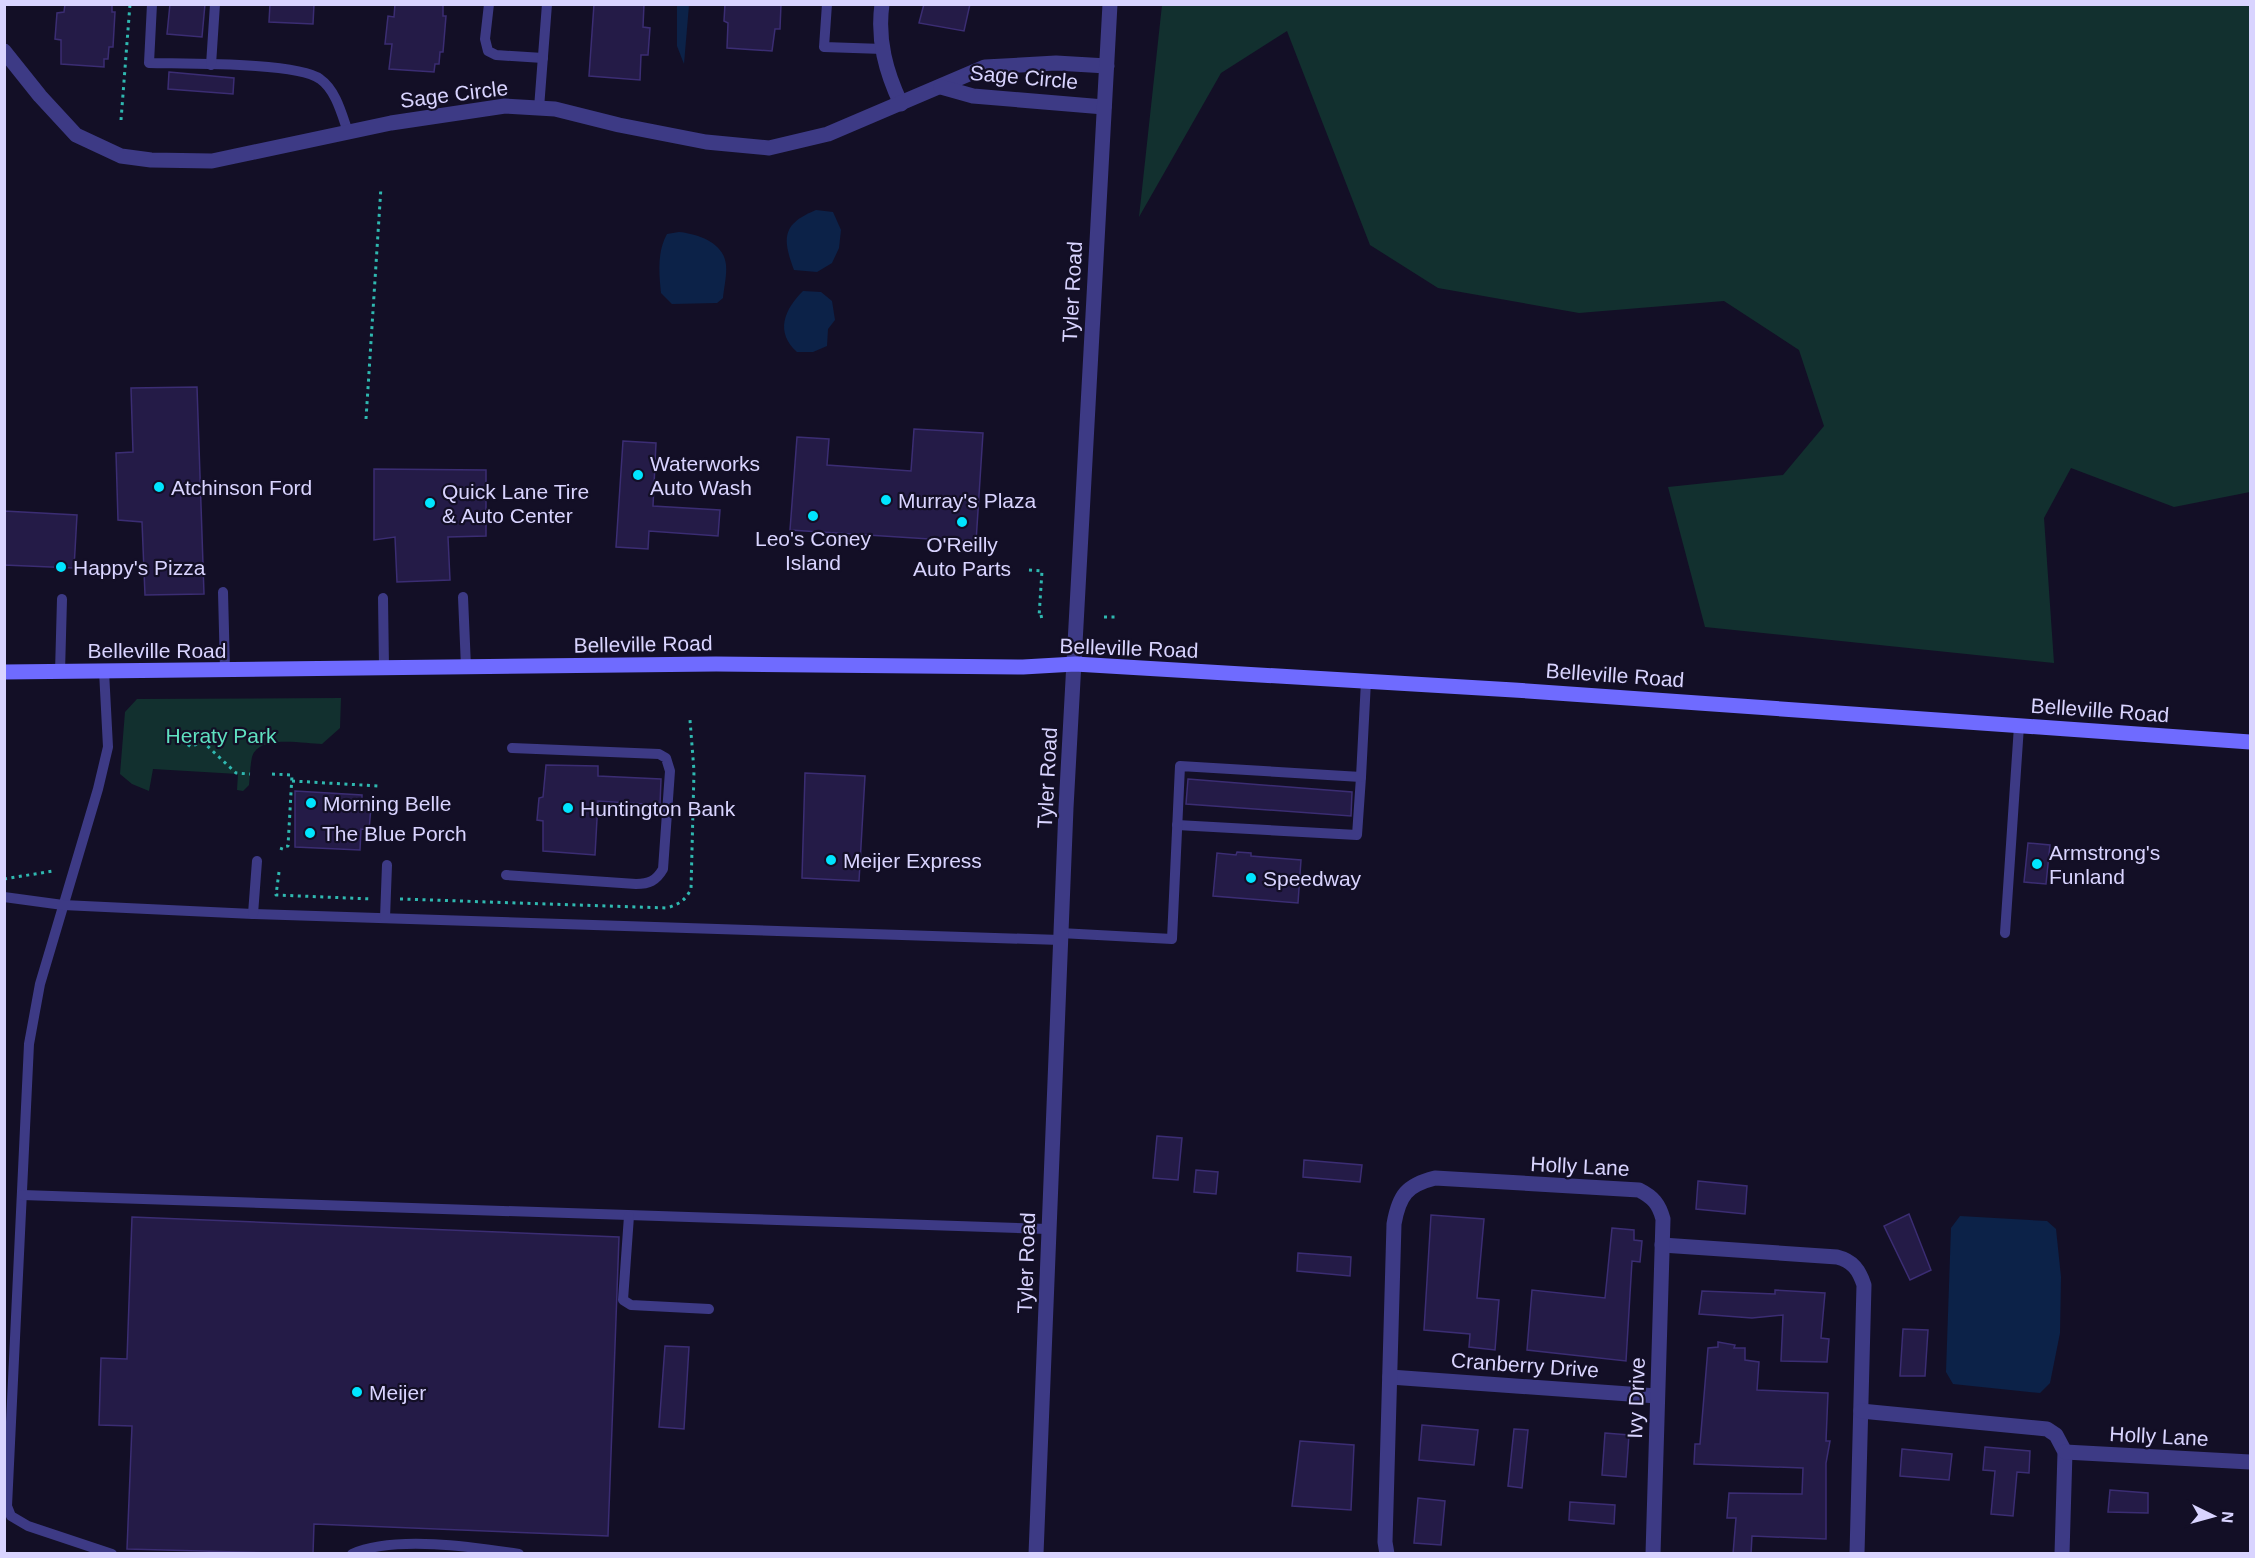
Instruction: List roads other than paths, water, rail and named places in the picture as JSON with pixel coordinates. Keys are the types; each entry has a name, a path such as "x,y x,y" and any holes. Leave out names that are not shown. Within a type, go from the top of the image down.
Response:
{"main road":[{"name":"Belleville Road","path":"4,672 813,664 1023,667 1075,664 1366,681 2250,742"}],"street":[{"path":"882,4 880,22 883,49 890,81 901,104"},
{"name":"Tyler Road","path":"1036,1554 1060,936 1110,4"},
{"name":"Sage Circle","path":"4,51 40,96 76,135 121,156 151,160 212,161 391,123 505,106 555,109 619,125 706,142 769,148 828,134 985,67 1056,63 1107,66"},
{"name":"Sage Circle","path":"941,87 973,96 1104,107"},
{"name":"Holly Lane","path":"1387,1554 1385,1542 1394,1224 1398,1204 1414,1184 1435,1178 1639,1190 1651,1196 1660,1209 1662,1245"},
{"path":"1662,1245 1837,1257 1853,1264 1860,1273 1863,1285 1857,1554"},
{"name":"Ivy Drive","path":"1653,1554 1662,1245"},
{"name":"Cranberry Drive","path":"1390,1377 1657,1395"},
{"path":"1861,1411 2040,1426 2056,1435 2065,1452 2062,1554"},
{"name":"Holly Lane","path":"2065,1452 2250,1462"}],"lane":[{"path":"153,4 149,63 294,69 320,79 337,101 348,132"},
{"path":"211,65 215,4"},
{"path":"489,4 485,39 488,51 496,55 543,58"},
{"path":"540,108 547,4"},
{"path":"827,4 824,47 883,49"},
{"path":"223,592 225,670"},
{"path":"463,597 466,667"},
{"path":"383,598 384,667"},
{"path":"60,672 62,599"},
{"path":"104,671 108,747 98,789 40,984 29,1044 7,1506 11,1516 28,1526 112,1554"},
{"path":"1178,825 1357,835 1366,681"},
{"path":"2005,933 2019,726"},
{"path":"506,875 648,884 663,869 670,771 666,758 659,754 513,748"},
{"path":"4,897 63,905 253,914 1172,939 1180,766 1361,777"},
{"path":"253,914 257,861"},
{"path":"385,918 387,865"},
{"path":"22,1195 1048,1229"},
{"path":"629,1216 623,1300 631,1305 709,1310"},
{"path":"352,1554 384,1546 427,1544 519,1554"}],"water":[{"path":"677,5 689,5 684,64 677,46"},
{"path":"816,210 833,212 841,230 839,248 832,263 817,272 794,270 788,249 788,233 797,221"},
{"path":"679,232 701,237 715,245 724,257 726,273 723,298 717,303 672,304 661,293 659,270 664,241 667,234"},
{"path":"803,291 821,292 832,301 835,320 828,329 827,346 813,352 797,352 786,337 784,329 787,313"},
{"path":"1960,1216 2047,1221 2056,1229 2061,1277 2060,1333 2050,1383 2040,1393 1953,1384 1946,1372 1951,1228"}],"place":[{"name":"Waterworks Auto Wash","path":"638,475"},
{"name":"Atchinson Ford","path":"159,487"},
{"name":"Murray's Plaza","path":"886,500"},
{"name":"Quick Lane Tire & Auto Center","path":"430,503"},
{"name":"Leo's Coney Island","path":"813,516"},
{"name":"O'Reilly Auto Parts","path":"962,522"},
{"name":"Happy's Pizza","path":"61,567"},
{"name":"Morning Belle","path":"311,803"},
{"name":"Huntington Bank","path":"568,808"},
{"name":"The Blue Porch","path":"310,833"},
{"name":"Meijer Express","path":"831,860"},
{"name":"Armstrong's Funland","path":"2037,864"},
{"name":"Speedway","path":"1251,878"},
{"name":"Meijer","path":"357,1392"}],"park label":[{"name":"Heraty Park","path":"221,735"}]}
